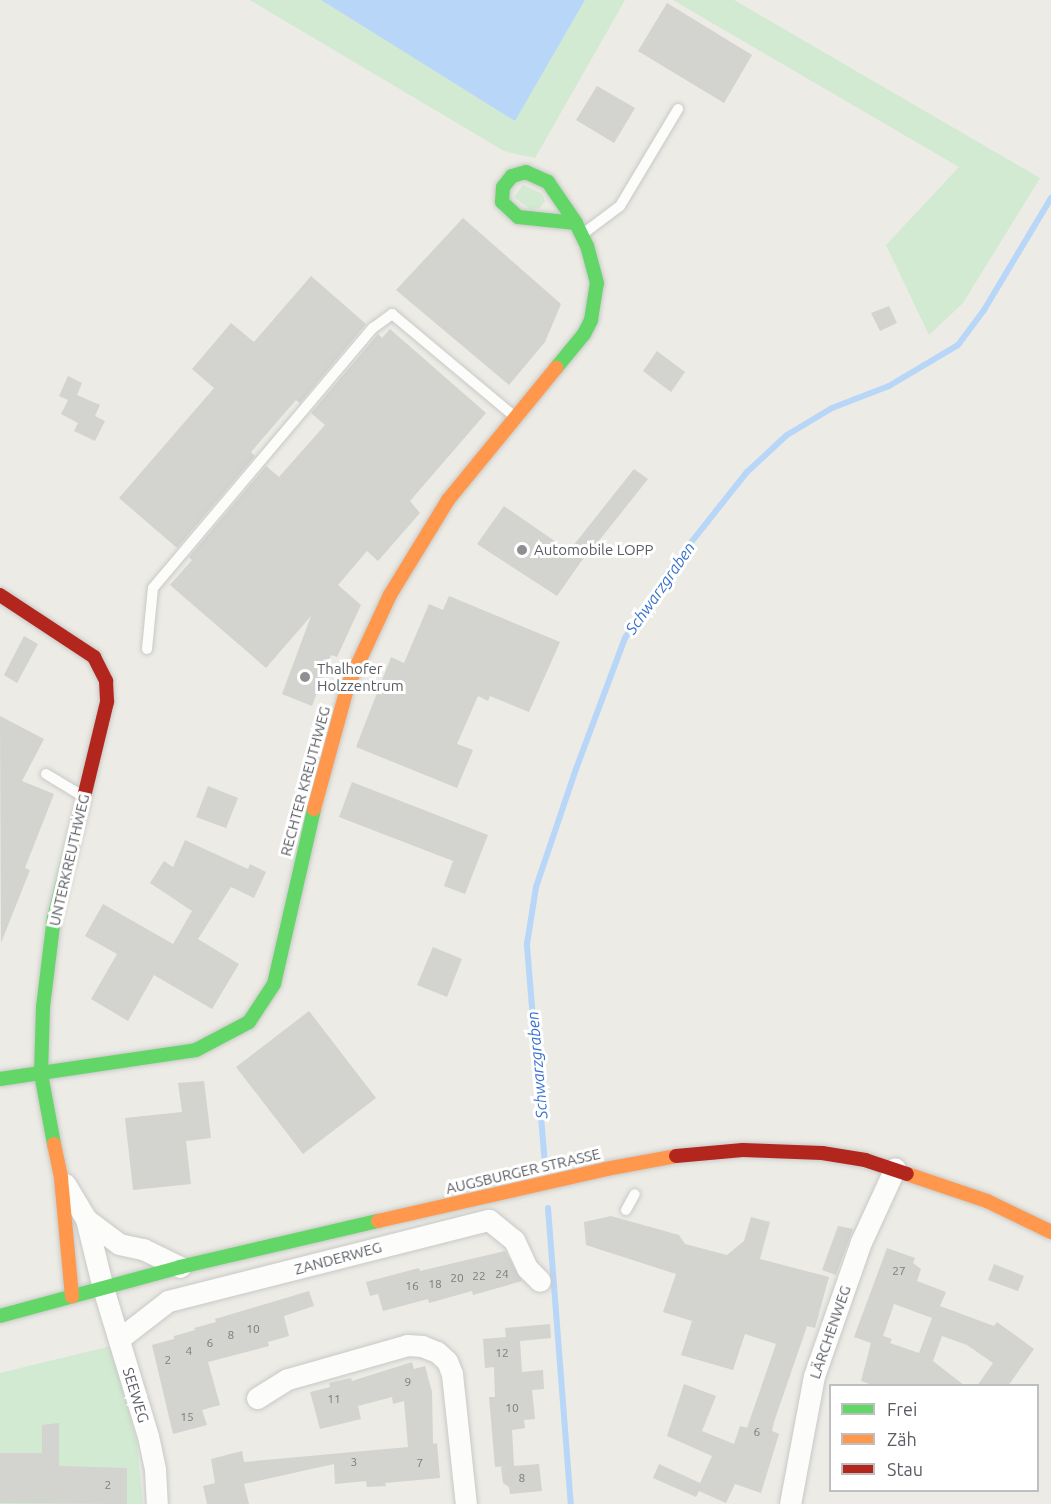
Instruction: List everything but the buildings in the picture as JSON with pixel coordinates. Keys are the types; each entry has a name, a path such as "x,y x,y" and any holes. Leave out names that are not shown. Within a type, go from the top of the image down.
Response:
{"street":[{"name":"RECHTER KREUTHWEG","path":"0,1079 196,1050 249,1022 274,984 310,825 348,685 390,595 448,500 584,334 591,320 597,283 579,229 557,192 534,174 519,173 512,176 503,187 502,202 512,214 579,229"},
{"name":"UNTERKREUTHWEG","path":"0,595 94,657 106,681 107,702 54,918 43,1006 41,1074 61,1178 72,1296"},
{"name":"AUGSBURGER STRASSE","path":"0,1316 180,1267 660,1158 743,1150 822,1153 895,1168 987,1201 1051,1232"},
{"name":"LÄRCHENWEG","path":"790,1504 814,1376 861,1242 895,1168"},
{"name":"UNTERKREUTHWEG","path":"61,1178 86,1219 103,1288"},
{"name":"UNTERKREUTHWEG","path":"86,1219 118,1244 143,1249 180,1267"},
{"name":"ZANDERWEG","path":"119,1339 168,1301 489,1220 514,1240 527,1268 540,1281"},
{"name":"SEEWEG","path":"103,1288 148,1436 155,1469 157,1504"},
{"path":"256,1398 288,1379 408,1345 422,1346 437,1352 447,1361 452,1374 466,1504"}],"lane":[{"path":"579,229 620,206 678,109"},
{"path":"147,649 153,588 373,328 392,314 515,417"},
{"path":"46,774 84,797"},
{"path":"627,1210 635,1194"}],"green space":[{"path":"250,0 321,0 515,121 585,0 625,0 535,158 504,151"},
{"path":"673,0 734,0 1040,178 963,303 929,335 886,245 959,167"},
{"path":"523,185 542,194 545,201 540,208 530,209 514,197"},
{"path":"111,1346 137,1443 143,1504 0,1504 0,1373"}],"water":[{"path":"321,0 585,0 515,121"}],"waterway":[{"name":"Schwarzgraben","path":"545,1165 527,944 536,887 576,769 625,638 670,569 747,472 787,435 832,408 889,386 958,345 984,310 1051,198"},
{"name":"Schwarzgraben","path":"548,1208 571,1504"}],"traffic: fast":[{"path":"556,368 584,334 591,320 597,283 587,246 576,223 548,182 526,172 512,176 503,187 502,202 518,217 576,223"},
{"path":"0,1079 196,1050 249,1022 274,984 314,809"},
{"path":"54,1144 41,1074 43,1007 54,918 77,826"},
{"path":"0,1316 180,1267 378,1221"}],"traffic: slow":[{"path":"314,809 348,685 390,595 448,500 556,368"},
{"path":"54,1144 61,1178 72,1296"},
{"path":"378,1221 606,1169 676,1156"},
{"path":"907,1174 987,1201 1051,1232"}],"traffic: jam":[{"path":"0,595 94,657 106,681 107,702 77,826"},
{"path":"676,1156 743,1150 822,1153 865,1160 907,1174"}],"place":[{"name":"Automobile LOPP","path":"522,550"},
{"name":"Thalhofer Holzzentrum","path":"305,677"}]}
